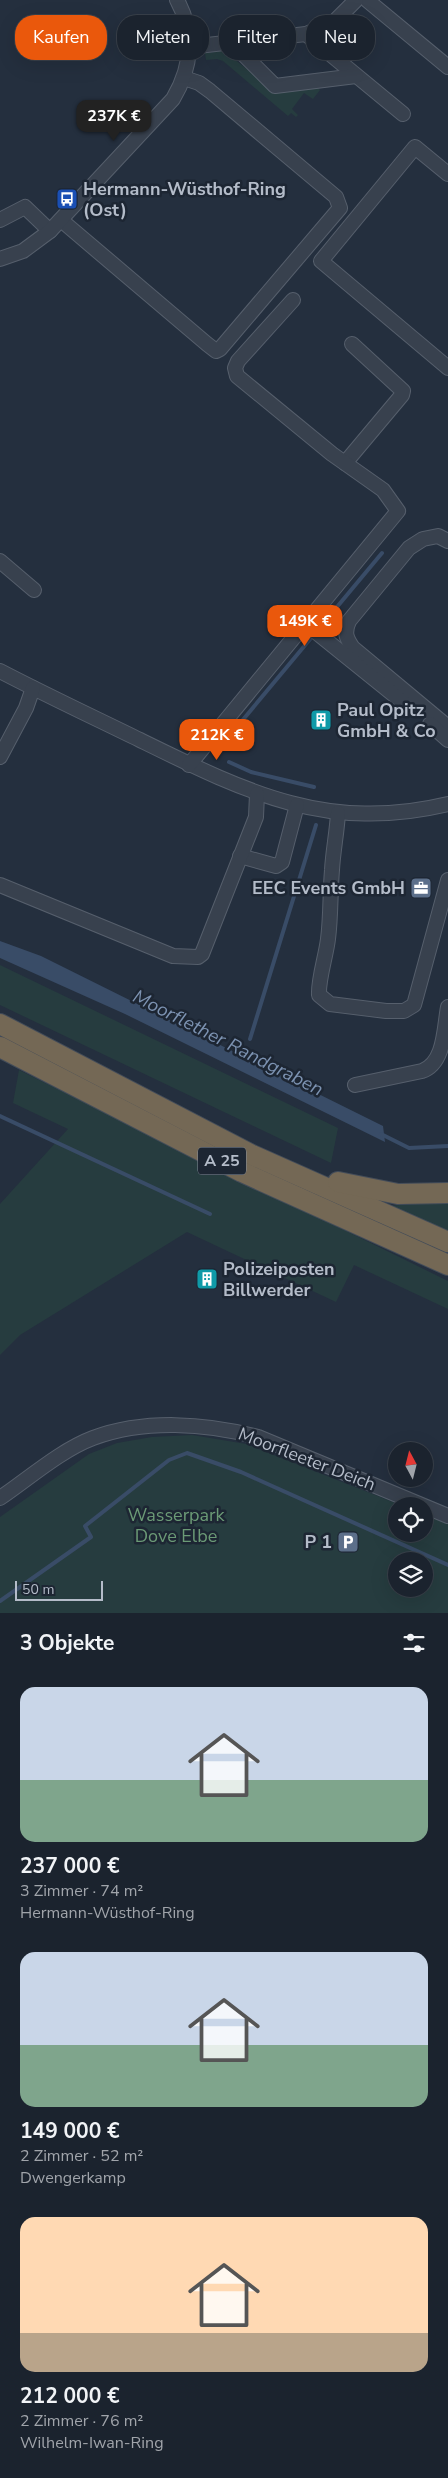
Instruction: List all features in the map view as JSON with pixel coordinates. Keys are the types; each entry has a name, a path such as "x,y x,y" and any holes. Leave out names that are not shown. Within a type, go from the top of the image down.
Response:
{"highway":[{"name":"A 25","path":"0,1024 252,1154 448,1242"},
{"name":"A 25","path":"0,1047 242,1172 448,1265"},
{"path":"252,1154 354,1187 398,1194 448,1193"}],"street":[{"path":"177,0 183,15"},
{"path":"341,15 356,0"},
{"path":"367,0 448,67"},
{"path":"296,35 306,34"},
{"path":"0,259 23,251 50,231 61,220 167,107 184,78 187,60"},
{"path":"249,60 275,86 356,76"},
{"path":"337,60 403,114"},
{"path":"61,220 207,344 216,351 220,349 340,208 336,197 210,91 199,83 184,78"},
{"path":"448,174 415,147 321,261 448,368"},
{"path":"0,220 26,207 50,231"},
{"path":"189,765 312,629 398,511 383,490 301,430 235,373 238,361 293,300"},
{"path":"345,463 402,395 403,391 352,344"},
{"path":"448,540 438,536 423,539 409,548 349,621 346,628 346,638 353,648 448,727"},
{"path":"0,561 34,590"},
{"path":"312,629 448,740"},
{"path":"0,672 189,765 257,794 297,805 338,813 404,812 448,804"},
{"path":"0,757 26,708 33,688"},
{"path":"0,885 173,956 198,957 202,954 256,817 257,794"},
{"path":"240,856 276,866 282,862 297,805"},
{"path":"338,813 338,831 332,868 329,932 325,962 318,985 320,995 330,1004 386,1011 404,1011 414,1005 419,993 435,924 448,880"},
{"path":"355,1085 422,1071 431,1066 438,1057 448,1007"},
{"name":"Moorfleeter Deich","path":"0,1498 92,1438 166,1425 196,1425 230,1430 258,1437 448,1516"}],"green space":[{"path":"219,52 219,60 209,60 209,53"},
{"path":"220,60 235,60 272,89 317,87 320,90 313,99 304,93 292,109 298,115 296,117 291,113 288,116"},
{"path":"0,965 338,1128 331,1163 0,1005"},
{"path":"19,1070 448,1281 448,1309 354,1265 336,1302 187,1232 20,1335 0,1355 0,1204 68,1129 13,1103"},
{"path":"448,1201 448,1232 387,1206"},
{"name":"Wasserpark Dove Elbe","path":"192,1435 246,1444 388,1500 388,1542 433,1542 433,1518 448,1524 448,1613 0,1613 0,1517 89,1454 117,1443 152,1437"}],"water":[{"path":"0,941 41,956 383,1126 385,1142 125,1014 0,958"}],"waterway":[{"path":"231,734 382,553"},
{"path":"229,762 251,772 314,787"},
{"path":"250,1039 316,825"},
{"path":"0,1116 210,1214"},
{"name":"Moorflether Randgraben","path":"381,1134 409,1148 448,1146"},
{"path":"0,1601 91,1537 85,1526 169,1460 187,1453 241,1472 448,1565"}],"place":[{"name":"Hermann-Wüsthof-Ring (Ost)","path":"67,199"},
{"name":"Paul Opitz GmbH & Co","path":"321,720"},
{"name":"EEC Events GmbH","path":"421,888"},
{"name":"Polizeiposten Billwerder","path":"207,1279"},
{"name":"P 1","path":"348,1542"}]}
